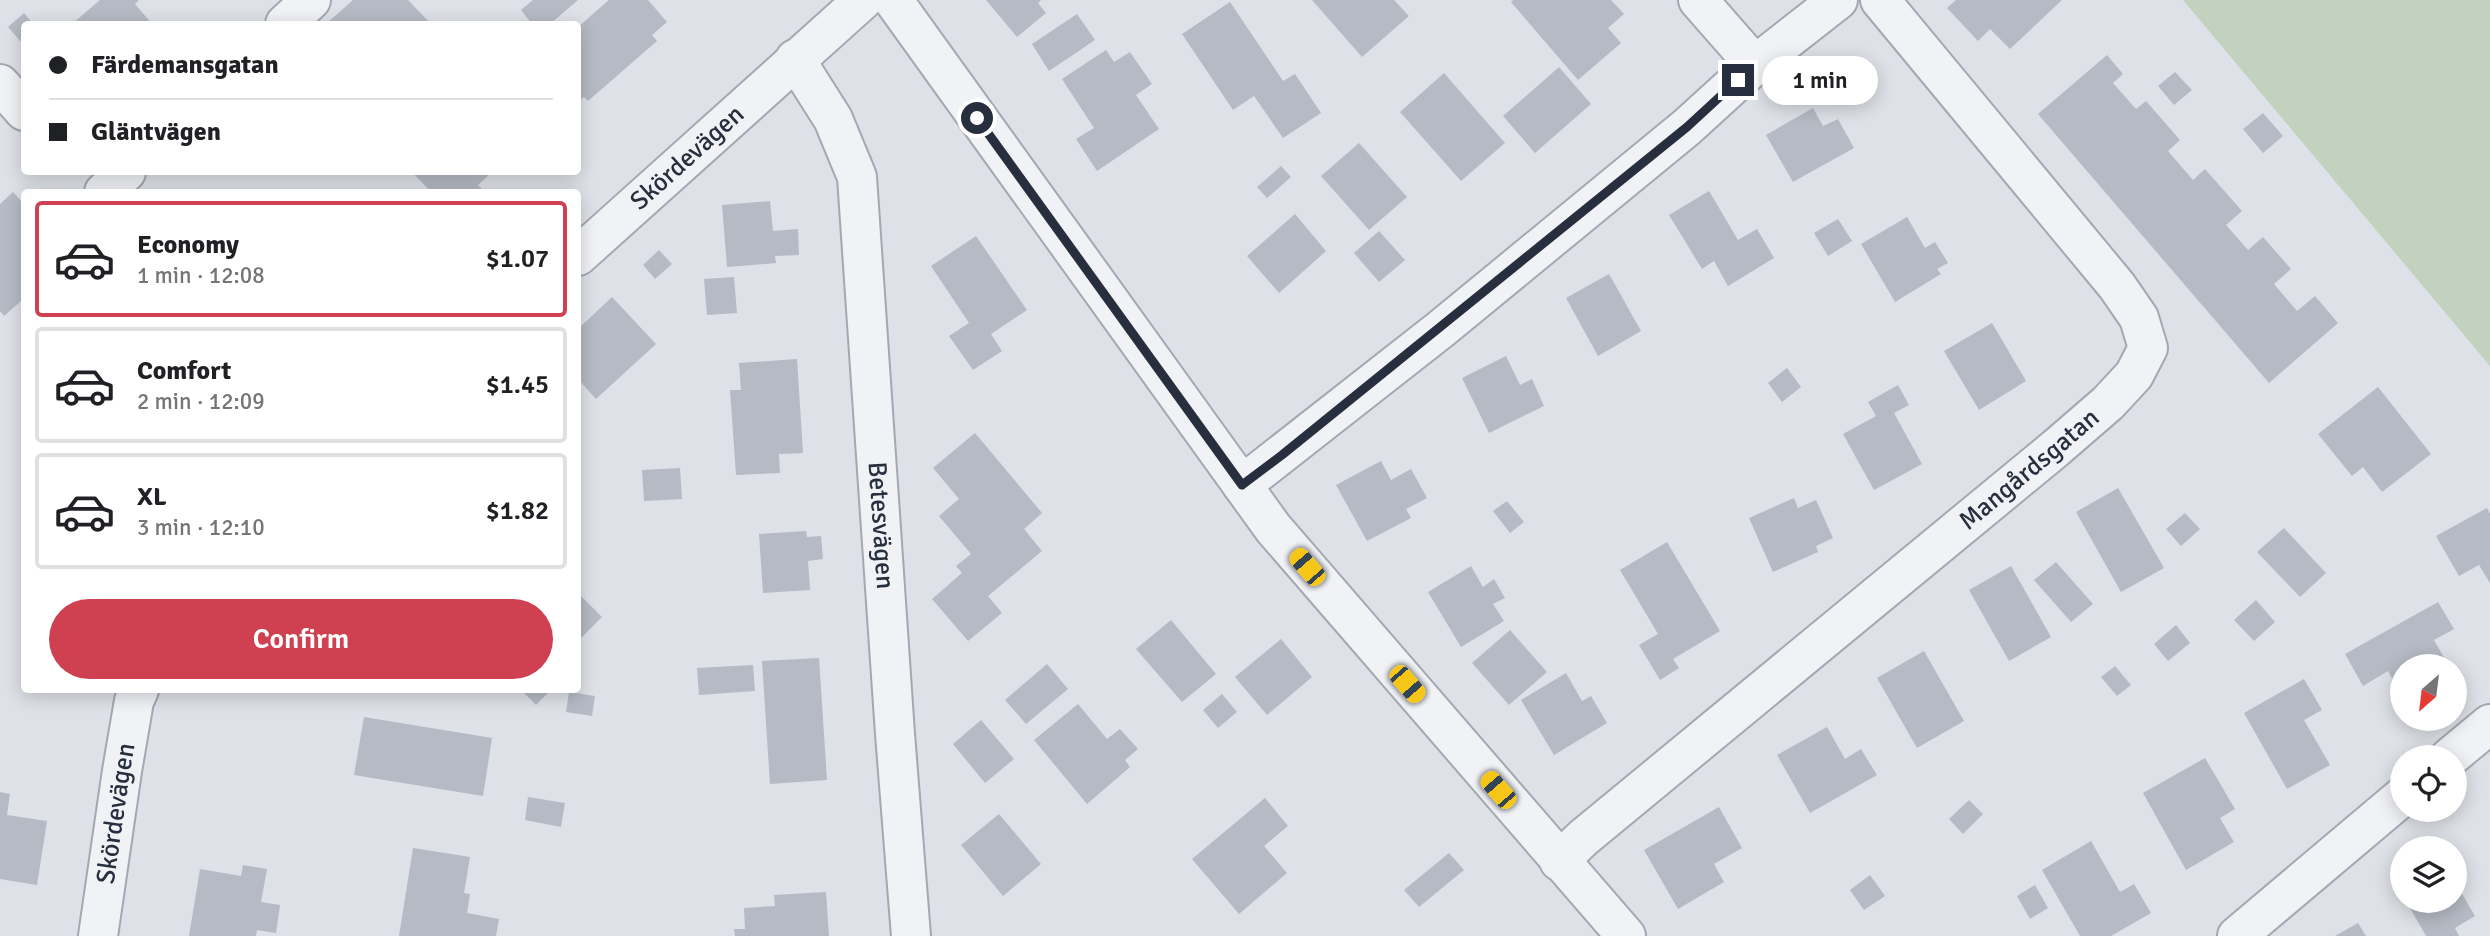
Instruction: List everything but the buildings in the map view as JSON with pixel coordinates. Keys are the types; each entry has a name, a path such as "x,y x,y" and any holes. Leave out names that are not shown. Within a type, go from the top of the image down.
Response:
{"street":[{"path":"288,21 311,0"},
{"name":"Skördevägen","path":"581,253 863,0"},
{"path":"892,0 1273,528 1626,936"},
{"path":"1698,0 1755,65"},
{"path":"1242,485 1419,346 1687,127 1755,65 1838,0"},
{"name":"Mangårdsgatan","path":"1559,861 1583,838 2056,448 2134,375 2148,348 2139,318 2118,286 1892,17 1881,0"},
{"name":"Betesvägen","path":"796,59 833,119 857,177 911,936"},
{"path":"0,85 21,108"},
{"path":"83,175 99,189"},
{"path":"106,189 122,175"},
{"name":"Skördevägen","path":"98,936 122,771 138,693"},
{"path":"2465,745 2490,724"},
{"path":"2237,936 2390,807"}],"green space":[{"path":"2183,0 2490,0 2490,366"}],"route":[{"path":"977,118 1242,485 1523,262 1687,127 1738,80"}]}
